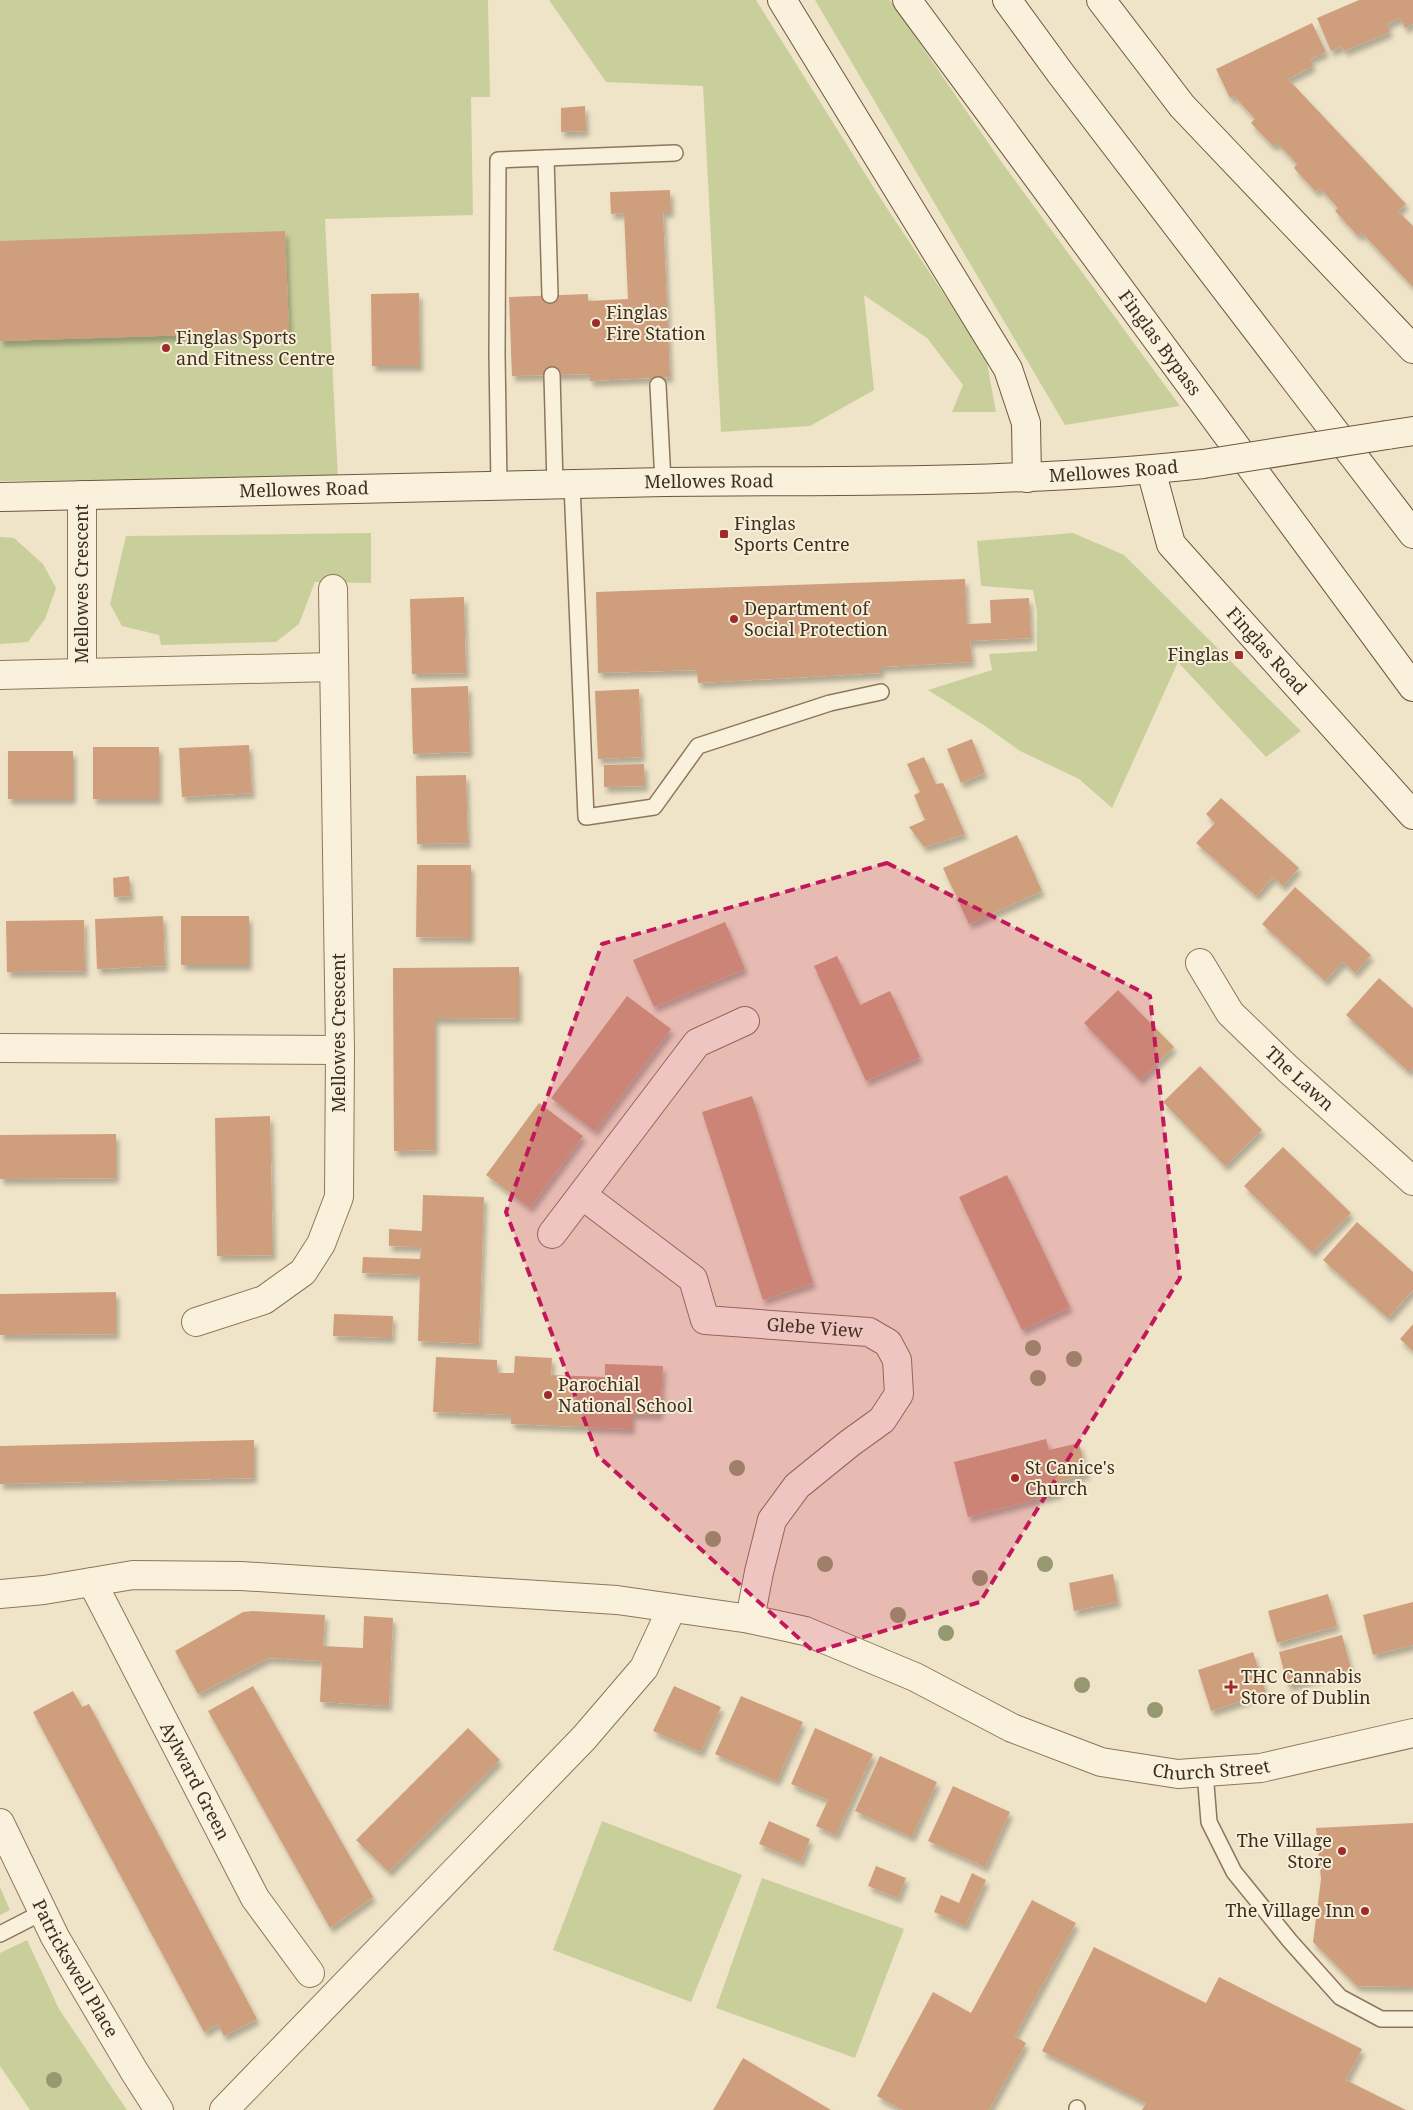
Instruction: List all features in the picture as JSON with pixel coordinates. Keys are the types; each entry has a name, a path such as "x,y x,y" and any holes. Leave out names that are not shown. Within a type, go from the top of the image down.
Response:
{"street":[{"path":"782,0 1008,369 1026,424 1027,478"},
{"name":"Finglas Bypass","path":"907,0 1413,687"},
{"path":"1006,0 1413,534"},
{"path":"1101,0 1182,106 1413,349"},
{"name":"Mellowes Road","path":"0,497 663,482 1027,478 1151,470 1203,464 1400,433"},
{"name":"Finglas Road","path":"1151,470 1171,544 1413,815"},
{"name":"Mellowes Crescent","path":"82,495 82,673"},
{"name":"Mellowes Crescent","path":"196,1322 264,1300 304,1272 320,1244 339,1197 340,1050 333,589"},
{"name":"Mellowes Crescent","path":"0,675 333,667"},
{"name":"The Lawn","path":"1200,964 1230,1013 1288,1069 1413,1181"},
{"path":"552,1234 697,1043 745,1021"},
{"path":"0,1048 340,1050"},
{"name":"Glebe View","path":"582,1195 693,1279 704,1320 869,1332 888,1343 897,1360 899,1394 882,1420 797,1486 772,1520 759,1572 750,1620"},
{"name":"Church Street","path":"0,1594 44,1590 133,1575 241,1576 617,1600 672,1608 805,1631 915,1676 1012,1728 1101,1762 1178,1774 1261,1768 1413,1733"},
{"name":"Aylward Green","path":"92,1582 255,1898 310,1973"},
{"path":"224,2110 584,1738 644,1668 672,1608"},
{"name":"Patrickswell Place","path":"0,1822 55,1937 134,2072 159,2110"}],"lane":[{"path":"499,486 497,354 498,160 675,153"},
{"path":"546,158 550,295"},
{"path":"552,375 563,484 586,817 654,807 698,746 830,703 881,692"},
{"path":"658,385 663,482"},
{"path":"1205,1772 1209,1822 1234,1872 1290,1941 1340,1996 1381,2019 1413,2018"},
{"path":"0,1934 43,1912"}],"highlighted area":[{"path":"887,863 1150,996 1180,1278 980,1602 814,1652 598,1456 506,1212 602,944"}],"green space":[{"name":"Finglas Sports and Fitness Centre","path":"0,0 488,0 490,97 471,97 473,215 325,219 338,478 0,481"},
{"path":"549,0 756,0 881,199 986,358 996,412 952,412 963,385 927,338 864,295 874,390 810,426 721,432 703,86 606,82"},
{"path":"815,0 890,0 1000,160 1180,406 1065,425"},
{"path":"371,533 371,583 315,582 299,624 276,642 161,645 159,635 122,626 110,604 126,536"},
{"path":"1073,533 1124,555 1301,731 1266,757 1178,662 1112,808 1079,779 1020,751 928,690 992,670 989,654 1037,651 1037,611 1033,590 981,586 977,541"},
{"path":"0,537 14,538 43,564 56,588 45,619 28,642 0,644"},
{"path":"602,1821 742,1875 691,2002 553,1950"},
{"path":"762,1878 904,1929 855,2058 716,2008"},
{"path":"0,1887 10,1910 0,1915"},
{"path":"27,1940 59,2009 127,2110 30,2110 0,2066 0,1953"}],"building":[{"path":"1359,0 1413,0 1413,24 1405,28 1400,18 1387,24 1390,32 1344,51 1342,46 1331,51 1317,18"},
{"path":"1312,23 1326,52 1310,59 1313,66 1288,79 1406,204 1398,211 1413,226 1413,287 1362,233 1358,236 1335,211 1338,208 1320,188 1316,192 1294,168 1297,164 1277,143 1273,146 1251,123 1255,119 1234,96 1230,98 1216,69"},
{"path":"585,106 586,131 561,132 561,108"},
{"path":"670,190 671,212 663,212 670,377 590,381 590,374 512,376 509,297 588,294 588,301 628,299 624,213 611,214 610,192"},
{"path":"285,231 289,332 0,341 0,241"},
{"path":"419,293 420,366 372,366 371,294"},
{"path":"965,579 967,624 991,623 990,600 1029,598 1031,638 970,641 972,662 881,667 881,673 698,683 697,670 598,673 596,592"},
{"path":"464,597 466,673 412,674 410,599"},
{"path":"468,686 470,752 413,754 411,688"},
{"path":"639,689 642,757 598,759 595,691"},
{"path":"972,739 985,773 961,783 947,749"},
{"path":"249,745 252,793 182,797 179,748"},
{"path":"93,747 159,747 159,799 93,799"},
{"path":"8,751 73,751 73,799 8,799"},
{"path":"924,757 936,784 943,783 965,834 924,847 909,827 925,820 914,795 920,792 907,764"},
{"path":"644,764 645,786 604,787 604,765"},
{"path":"466,775 468,843 417,844 416,776"},
{"path":"1221,798 1299,868 1283,886 1273,877 1256,896 1196,843 1215,823 1206,814"},
{"path":"1017,835 1042,891 969,924 943,868"},
{"path":"417,865 471,865 471,938 416,937"},
{"path":"129,876 131,896 114,897 113,878"},
{"path":"1295,887 1371,955 1355,973 1343,962 1325,981 1262,924"},
{"path":"163,916 165,966 97,969 95,919"},
{"path":"181,916 249,916 249,965 181,965"},
{"path":"84,920 85,971 7,972 6,921"},
{"path":"725,922 745,969 654,1007 633,960"},
{"path":"837,956 860,1005 890,991 920,1057 866,1081 814,966"},
{"path":"519,967 519,1018 435,1019 435,1150 394,1151 393,968"},
{"path":"1379,978 1413,1008 1413,1068 1409,1072 1346,1015"},
{"path":"1118,990 1174,1047 1140,1080 1084,1023"},
{"path":"627,996 671,1029 595,1131 551,1098"},
{"path":"1200,1066 1262,1130 1225,1166 1163,1102"},
{"path":"752,1096 813,1283 763,1300 702,1112"},
{"path":"539,1103 583,1136 530,1208 486,1175"},
{"path":"270,1116 273,1255 217,1256 215,1118"},
{"path":"116,1134 116,1178 0,1179 0,1135"},
{"path":"1283,1147 1351,1213 1312,1253 1244,1186"},
{"path":"1007,1175 1070,1307 1022,1330 959,1197"},
{"path":"423,1195 484,1197 479,1344 418,1341 420,1275 362,1273 363,1257 420,1259 421,1247 389,1246 389,1229 422,1231"},
{"path":"1357,1222 1413,1272 1413,1290 1388,1318 1323,1260"},
{"path":"116,1292 116,1334 0,1335 0,1294"},
{"path":"334,1314 393,1316 392,1338 333,1336"},
{"path":"1413,1324 1413,1351 1400,1339"},
{"name":"Parochial National School","path":"515,1356 552,1358 551,1375 605,1377 605,1364 663,1366 660,1415 632,1414 632,1429 511,1424 511,1415 433,1412 436,1357 497,1360 497,1373 514,1373"},
{"name":"St Canice's Church","path":"1046,1439 1049,1450 1079,1443 1087,1474 1057,1482 1060,1493 968,1517 954,1462"},
{"path":"254,1440 254,1478 0,1484 0,1446"},
{"path":"1113,1574 1118,1602 1074,1611 1069,1583"},
{"path":"1328,1594 1337,1626 1277,1643 1268,1611"},
{"path":"1413,1602 1413,1645 1373,1655 1363,1615"},
{"path":"243,1612 325,1615 323,1646 363,1648 364,1616 393,1618 389,1706 320,1702 322,1661 268,1658 198,1694 175,1651"},
{"path":"1342,1635 1351,1669 1288,1686 1279,1652"},
{"path":"1253,1652 1266,1693 1211,1711 1198,1670"},
{"path":"253,1686 373,1897 330,1928 208,1711"},
{"path":"674,1686 721,1707 701,1752 653,1731"},
{"path":"73,1691 82,1707 89,1704 257,2019 224,2036 218,2024 204,2032 33,1712"},
{"path":"741,1696 803,1722 777,1781 715,1754"},
{"path":"468,1728 500,1760 389,1872 356,1840"},
{"path":"815,1728 873,1754 836,1835 816,1826 828,1800 791,1784"},
{"path":"880,1756 937,1782 912,1837 855,1811"},
{"path":"953,1786 1010,1812 985,1867 928,1841"},
{"path":"769,1821 810,1839 801,1862 759,1844"},
{"name":"The Village Inn","path":"1413,1823 1413,1987 1357,1986 1313,1942 1321,1879 1316,1828"},
{"path":"876,1866 906,1878 898,1898 868,1886"},
{"path":"972,1873 986,1880 965,1926 934,1912 941,1895 959,1903"},
{"path":"1032,1900 1076,1923 1015,2036 1026,2043 989,2110 902,2110 877,2096 933,1992 971,2013"},
{"path":"1094,1947 1206,2003 1219,1977 1362,2049 1346,2080 1406,2110 1142,2110 1146,2103 1042,2051"},
{"path":"743,2058 831,2110 713,2110"}],"place":[{"name":"Finglas Fire Station","path":"596,323"},
{"name":"Finglas Sports and Fitness Centre","path":"166,348"},
{"name":"Finglas Sports Centre","path":"724,534"},
{"name":"Department of Social Protection","path":"734,619"},
{"name":"Finglas","path":"1239,655"},
{"name":"Parochial National School","path":"548,1395"},
{"name":"St Canice's Church","path":"1015,1478"},
{"name":"THC Cannabis Store of Dublin","path":"1231,1687"},
{"name":"The Village Store","path":"1342,1851"},
{"name":"The Village Inn","path":"1365,1911"}]}
